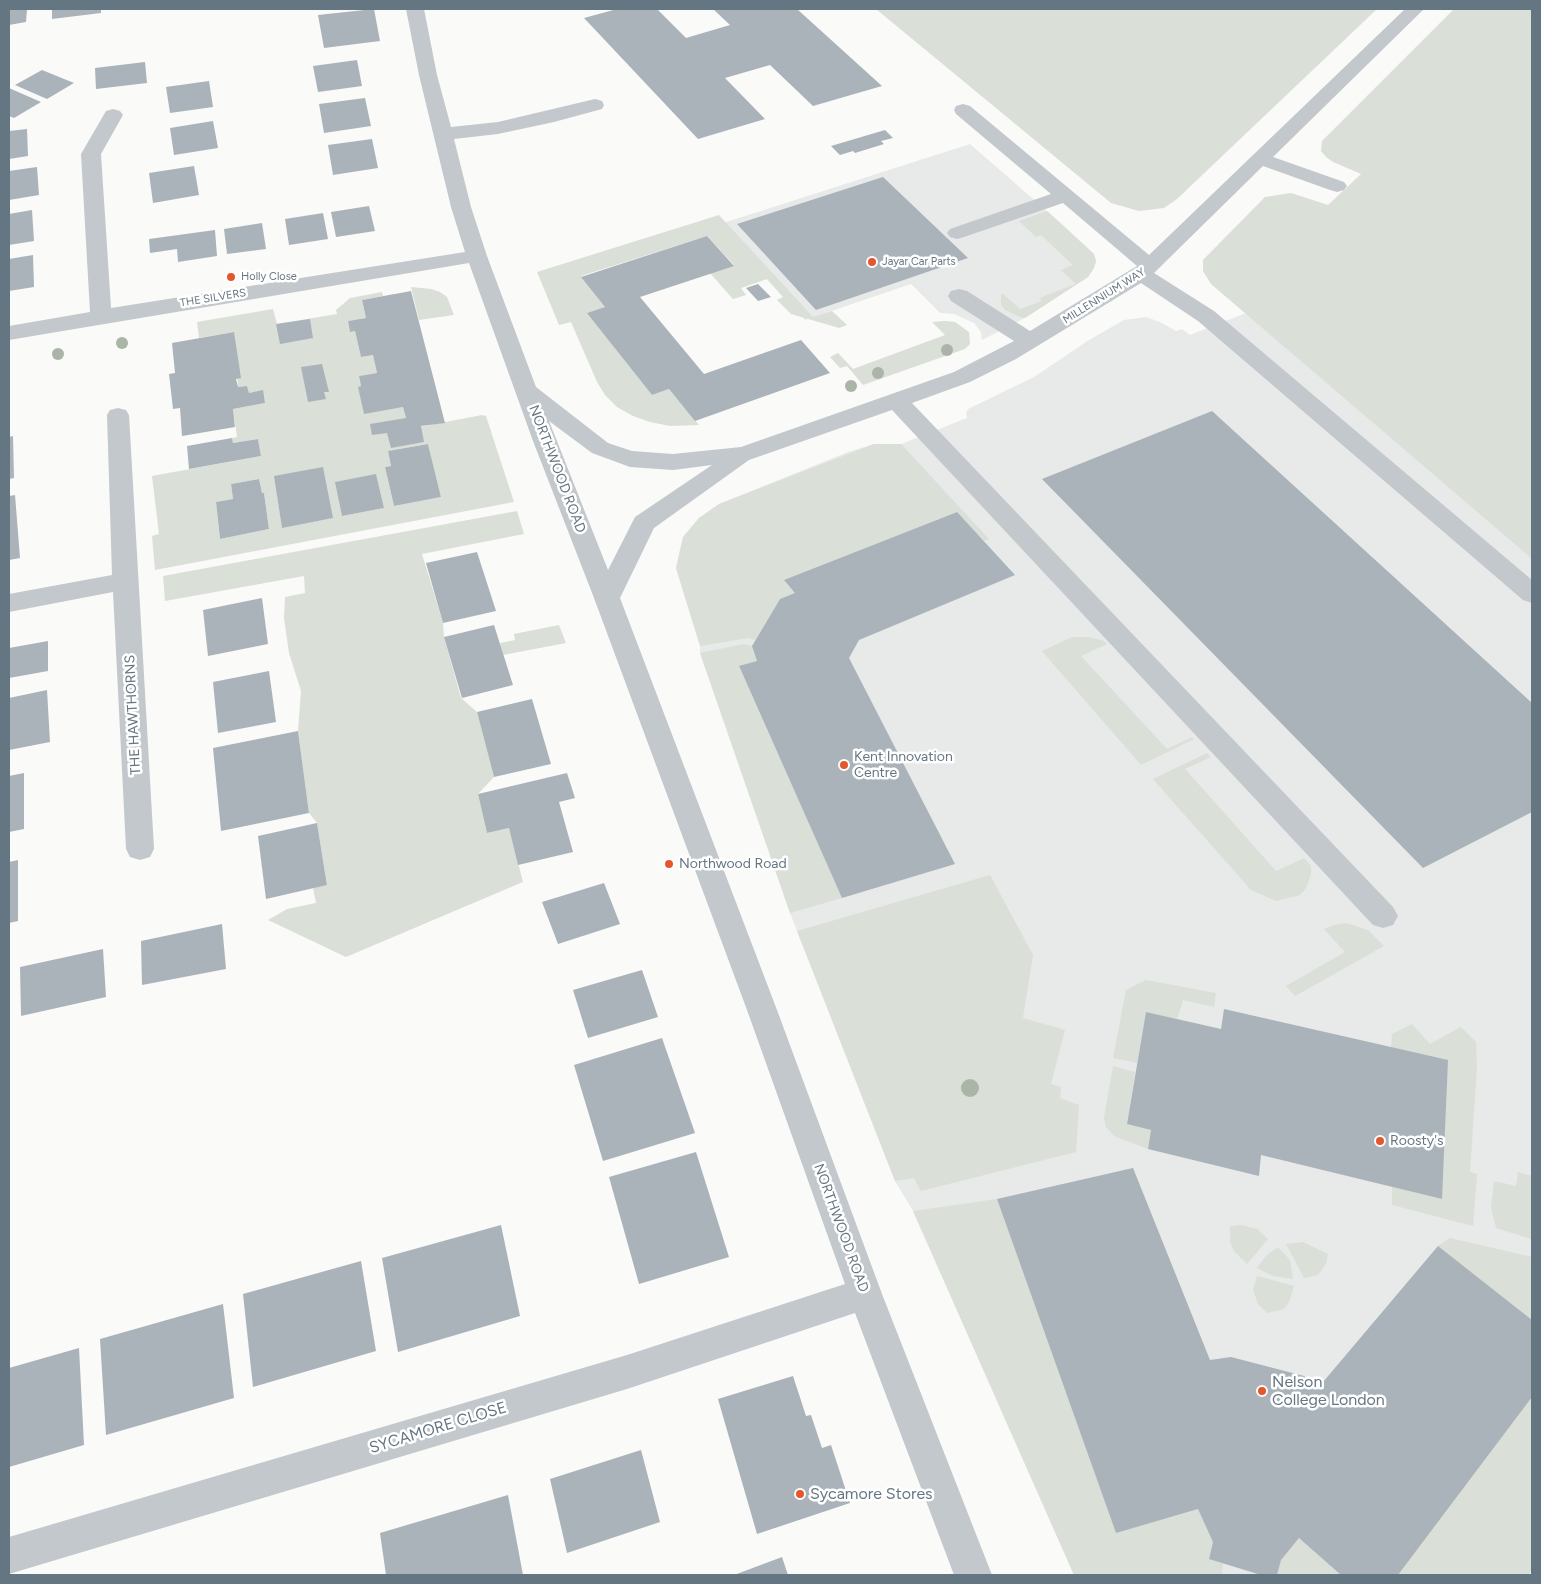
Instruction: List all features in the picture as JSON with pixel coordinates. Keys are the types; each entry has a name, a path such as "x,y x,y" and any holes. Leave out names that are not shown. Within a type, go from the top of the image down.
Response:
{"street":[{"name":"NORTHWOOD ROAD","path":"415,9 461,207 477,256 526,389 608,598 762,1010 865,1294 974,1573"},
{"name":"MILLENNIUM WAY","path":"526,389 556,415 600,448 630,459 673,462 744,454 962,377 1030,341 1146,270 1416,9"},
{"path":"443,134 498,128 595,105"},
{"path":"963,110 1064,196 1146,270 1268,367 1532,594"},
{"path":"101,317 91,154 113,115"},
{"path":"1261,159 1337,186"},
{"path":"957,233 1064,196"},
{"name":"THE SILVERS","path":"9,333 477,256"},
{"path":"959,296 1030,341"},
{"path":"896,400 1383,916"},
{"name":"THE HAWTHORNS","path":"118,415 140,849"},
{"name":"MILLENNIUM WAY","path":"608,598 644,523 744,454"},
{"path":"9,603 125,581"},
{"name":"SYCAMORE CLOSE","path":"9,1556 627,1372 865,1294"}],"shaded area":[{"path":"876,9 1377,9 1177,199 1164,208 1139,211 1111,203"},
{"path":"1454,9 1532,9 1532,559 1211,284 1203,271 1203,260 1265,197 1291,193 1328,205 1361,174 1326,157 1321,151 1322,141"},
{"path":"970,144 1063,225 1094,254 1096,261 1088,277 1025,318 982,340 981,332 974,323 954,314 940,313 911,284 805,320 717,225"},
{"path":"1047,211 1094,254 1096,261 1088,277 1025,318 1020,317 1005,310 1001,305 1001,294 1020,309 1042,301 1039,298 1076,284 1061,270 1073,265 1041,235 1036,237 1019,221"},
{"path":"719,215 813,317 832,311 847,325 839,328 791,314 777,300 783,297 767,279 741,288 746,295 733,299 710,273 734,265 707,236 581,276 605,307 588,313 652,395 669,389 699,425 670,426 633,416 617,407 605,395 597,382 571,322 559,325 537,272"},
{"path":"411,287 440,292 447,297 454,315 419,320"},
{"path":"382,292 383,296 362,300 366,318 348,321 350,332 355,331 361,357 373,355 377,373 359,376 364,413 403,407 409,429 482,415 486,416 514,502 155,570 152,536 159,534 152,476 261,456 258,439 233,443 232,438 237,437 233,409 265,403 262,391 249,393 247,386 238,387 234,332 199,338 197,322 273,309 277,324 337,314 336,310 350,298","holes":["428,444 441,497 394,506 385,467 391,466 388,451","376,475 384,508 342,516 336,482","259,479 262,493 264,493 269,529 220,539 216,502 233,499 231,484","277,494 333,518 282,527"]},
{"path":"1246,313 1532,559 1532,1571 1528,1575 1074,1575 913,1211 895,1181 790,913 700,653 700,646 676,568 683,537 699,518 719,504 848,452 874,444 901,444 967,418 966,413 968,409 1034,377 1089,340 1124,320 1146,317 1176,331 1182,329 1190,335"},
{"path":"932,322 955,322 969,332 970,344 965,349 863,385 847,366 840,368 830,357 838,353 853,369 945,335"},
{"path":"874,444 901,444 989,539 984,541 956,512 784,580 795,593 780,599 755,640 748,638 700,646 676,568 683,537 699,518 719,504"},
{"path":"517,511 524,534 422,554 443,623 444,637 461,698 477,712 494,777 478,794 487,833 509,828 523,882 346,957 268,920 287,909 316,903 313,888 327,884 317,823 309,813 298,731 301,691 289,653 284,618 285,597 305,593 304,576 165,601 163,576"},
{"path":"559,625 566,643 503,655 500,643 515,640 514,634"},
{"path":"1072,637 1089,637 1104,641 1107,644 1081,656 1167,749 1192,737 1194,739 1141,765 1042,651"},
{"path":"744,644 752,646 757,661 739,667 842,898 790,913 700,653"},
{"path":"1207,753 1211,757 1185,769 1276,871 1304,858 1311,866 1311,874 1306,888 1300,895 1276,901 1251,890 1153,779"},
{"path":"990,875 1033,955 1023,1018 1065,1030 1051,1084 1061,1087 1060,1098 1079,1105 1076,1152 921,1191 914,1178 895,1181 797,931"},
{"path":"1346,923 1368,930 1384,946 1295,996 1286,986 1345,952 1324,929"},
{"path":"1146,980 1216,993 1214,1007 1183,1000 1177,1019 1146,1012 1137,1063 1113,1058 1126,990"},
{"path":"1412,1024 1430,1044 1461,1027 1476,1042 1477,1067 1470,1172 1477,1174 1473,1226 1392,1205 1392,1187 1442,1199 1391,1047 1392,1034"},
{"path":"1113,1066 1135,1072 1127,1124 1151,1130 1148,1149 1114,1136 1106,1127 1104,1118"},
{"path":"1518,1172 1532,1176 1531,1239 1496,1228 1491,1207 1494,1181 1516,1186"},
{"path":"997,1199 1116,1533 1198,1509 1213,1542 1209,1558 1223,1563 1222,1575 1074,1575 913,1211"},
{"path":"1241,1225 1257,1229 1268,1239 1247,1264 1234,1251 1230,1242 1230,1226"},
{"path":"1450,1238 1532,1257 1532,1320 1438,1246"},
{"path":"1303,1242 1328,1254 1326,1264 1318,1275 1304,1278 1286,1244"},
{"path":"1278,1247 1290,1260 1293,1279 1273,1276 1257,1268 1266,1256"},
{"path":"1257,1276 1294,1286 1289,1302 1284,1309 1267,1313 1258,1304 1253,1290"},
{"path":"1532,1397 1532,1571 1528,1575 1398,1575"},
{"path":"1299,1538 1341,1575 1277,1575 1281,1560"}],"building":[{"path":"9,9 27,9 26,22 9,25"},
{"path":"52,9 101,9 101,13 52,19"},
{"path":"374,9 380,41 324,48 318,15"},
{"path":"617,9 657,9 686,38 730,25 713,9 797,9 882,86 813,106 770,65 725,78 765,119 698,139 584,18"},
{"path":"357,60 362,86 318,92 313,66"},
{"path":"145,62 147,83 96,89 95,68"},
{"path":"42,70 74,83 47,99 15,85"},
{"path":"209,81 213,107 170,113 166,87"},
{"path":"9,88 41,102 14,118 9,116"},
{"path":"365,98 371,126 324,133 319,104"},
{"path":"213,121 218,148 174,155 170,128"},
{"path":"27,129 28,156 9,159 9,131"},
{"path":"885,130 893,138 881,141 884,144 855,153 853,151 840,155 831,146"},
{"path":"372,139 378,168 333,175 328,145"},
{"path":"194,166 199,195 153,203 149,173"},
{"path":"37,167 39,195 9,200 9,171"},
{"path":"883,177 968,258 816,310 737,224"},
{"path":"369,206 375,231 336,237 331,212"},
{"path":"32,210 34,241 9,245 9,214"},
{"path":"323,213 328,239 289,245 285,219"},
{"path":"262,223 266,249 227,254 224,229"},
{"path":"215,230 217,256 178,262 177,249 150,253 149,239"},
{"path":"707,236 734,266 640,297 704,374 801,340 830,373 695,421 669,389 652,395 587,313 605,307 581,277"},
{"path":"33,255 34,287 9,291 9,259"},
{"path":"758,284 771,297 758,301 746,288"},
{"path":"411,291 445,423 421,426 424,442 391,448 387,433 372,435 370,424 406,418 403,407 364,414 358,387 361,386 359,376 377,373 373,355 361,357 355,331 350,332 348,321 366,318 362,300"},
{"path":"310,319 313,338 280,344 276,324"},
{"path":"234,332 241,378 236,379 238,387 247,386 249,393 263,390 265,403 233,409 235,427 182,436 180,408 173,409 169,374 175,373 172,343"},
{"path":"322,364 329,392 324,392 326,399 308,402 301,367"},
{"path":"1212,411 1532,703 1532,812 1423,868 1042,479"},
{"path":"13,436 14,478 9,479 9,437"},
{"path":"232,438 233,443 258,439 261,456 189,469 187,446"},
{"path":"428,444 441,497 394,506 385,467 391,466 388,451"},
{"path":"323,467 333,518 282,528 274,476"},
{"path":"376,474 384,508 342,516 335,482"},
{"path":"259,479 262,493 264,493 269,529 220,539 216,502 233,499 231,484"},
{"path":"15,495 20,558 9,560 9,496"},
{"name":"Kent Innovation Centre","path":"957,512 1015,575 859,640 849,658 955,864 842,898 739,666 757,661 752,646 780,599 795,593 784,580"},
{"path":"477,552 496,611 443,623 426,563"},
{"path":"262,598 268,644 208,656 203,610"},
{"path":"494,625 513,685 462,698 444,637"},
{"path":"48,641 48,671 9,678 9,648"},
{"path":"269,671 276,722 218,733 213,682"},
{"path":"47,690 50,742 9,750 9,698"},
{"path":"532,699 551,764 494,777 477,712"},
{"path":"298,731 309,813 221,831 213,748"},
{"path":"24,773 24,829 9,832 9,776"},
{"path":"567,773 575,798 559,802 573,852 518,865 509,828 487,833 478,794"},
{"path":"317,823 327,885 266,899 258,836"},
{"path":"18,860 18,921 9,923 9,862"},
{"path":"604,883 620,924 558,944 542,902"},
{"path":"222,924 226,969 142,985 141,941"},
{"path":"103,949 106,997 21,1016 20,967"},
{"path":"642,970 658,1017 588,1038 573,990"},
{"path":"1224,1009 1448,1060 1442,1199 1261,1155 1259,1176 1148,1149 1151,1130 1127,1124 1146,1012 1221,1029"},
{"path":"662,1038 695,1133 603,1161 574,1065"},
{"path":"696,1152 729,1257 639,1284 609,1177"},
{"path":"1133,1168 1210,1360 1231,1357 1304,1376 1318,1388 1438,1246 1532,1320 1532,1397 1398,1575 1341,1575 1299,1538 1281,1560 1277,1575 1261,1575 1209,1559 1213,1542 1198,1509 1116,1533 997,1199"},
{"path":"501,1225 520,1316 398,1352 382,1258"},
{"path":"361,1261 376,1351 253,1387 243,1294"},
{"path":"223,1304 234,1398 106,1435 100,1339"},
{"path":"79,1348 84,1445 9,1467 9,1368"},
{"path":"793,1376 806,1416 811,1415 822,1448 831,1445 850,1503 757,1534 718,1399"},
{"path":"641,1450 660,1522 567,1553 550,1479"},
{"path":"508,1495 523,1575 386,1575 380,1533"},
{"path":"782,1557 788,1575 734,1575"}],"place":[{"name":"Jayar Car Parts","path":"872,262"},
{"name":"Holly Close","path":"231,277"},
{"name":"Kent Innovation Centre","path":"844,765"},
{"name":"Northwood Road","path":"669,864"},
{"name":"Roosty's","path":"1380,1141"},
{"name":"Nelson College London","path":"1262,1391"},
{"name":"Sycamore Stores","path":"800,1494"}]}
